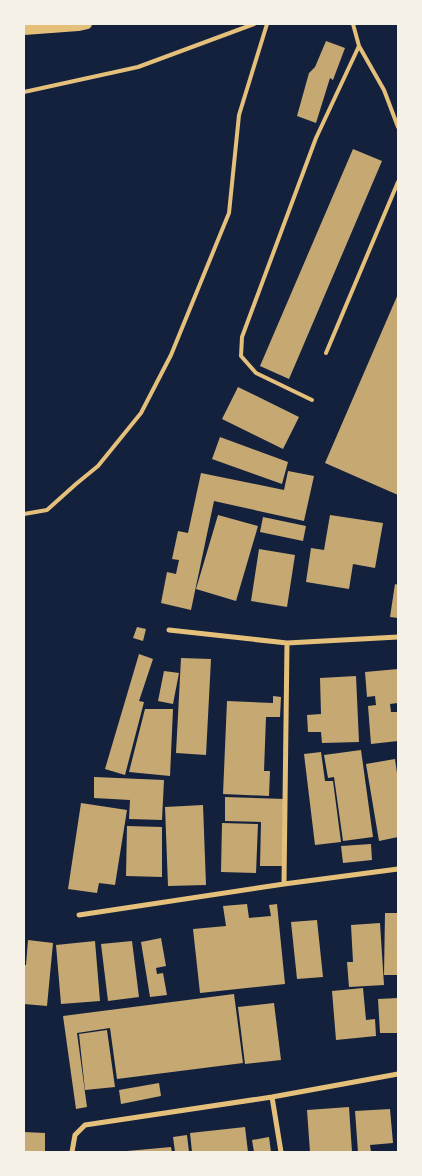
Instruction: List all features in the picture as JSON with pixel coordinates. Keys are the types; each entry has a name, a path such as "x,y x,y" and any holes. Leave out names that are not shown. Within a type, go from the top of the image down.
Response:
{"main road":[{"path":"24,30 87,24"}],"street":[{"path":"168,630 287,643 398,637"},
{"path":"284,884 287,643"},
{"path":"80,915 398,869"},
{"path":"72,1152 74,1135 85,1124 272,1097 398,1074"},
{"path":"272,1097 281,1152"}],"lane":[{"path":"24,92 138,67 254,24"},
{"path":"24,514 47,510 98,466 141,414 171,355 229,213 239,115 267,24"},
{"path":"353,24 359,46 384,90 398,127"},
{"path":"312,400 256,373 241,356 242,337 316,138 359,46"},
{"path":"326,353 398,182"}],"building":[{"path":"326,41 345,48 333,80 330,78 316,123 297,116 309,73 315,67"},
{"path":"353,149 382,161 289,379 260,366"},
{"path":"398,294 398,495 325,463"},
{"path":"238,387 299,417 283,449 222,419"},
{"path":"220,437 288,462 282,484 212,459"},
{"path":"288,471 314,476 304,521 214,501 191,610 161,603 167,572 176,574 179,560 172,559 178,531 188,533 201,473 284,490"},
{"path":"218,515 258,526 236,601 196,589"},
{"path":"330,515 383,523 375,568 353,564 349,589 306,582 311,548 324,550"},
{"path":"263,517 306,526 303,541 260,532"},
{"path":"259,549 295,555 287,607 251,601"},
{"path":"395,584 398,585 398,618 390,617"},
{"path":"137,627 146,629 143,641 133,638"},
{"path":"139,654 153,659 139,701 144,702 125,775 105,769"},
{"path":"181,658 211,659 206,755 176,753"},
{"path":"398,669 398,703 390,704 391,712 398,712 398,741 371,744 368,706 376,705 375,696 367,697 365,672"},
{"path":"164,671 179,673 173,704 158,701"},
{"path":"356,676 359,742 322,743 321,732 308,732 307,715 321,714 320,678"},
{"path":"273,696 281,697 280,717 266,717 264,771 270,771 269,796 223,794 227,701 273,703"},
{"path":"145,709 173,709 170,776 129,772"},
{"path":"361,750 373,837 343,841 334,777 328,778 324,755"},
{"path":"321,752 325,781 333,781 341,842 315,845 304,754"},
{"path":"395,759 398,780 398,837 379,841 366,764"},
{"path":"94,777 164,780 162,820 129,819 130,800 94,798"},
{"path":"225,797 285,799 284,866 260,866 261,822 225,821"},
{"path":"81,803 127,810 115,885 99,883 97,893 68,889"},
{"path":"203,805 206,885 168,886 165,807"},
{"path":"222,823 258,824 256,873 221,872"},
{"path":"127,826 162,827 162,877 126,876"},
{"path":"371,844 372,860 343,863 341,846"},
{"path":"247,904 249,918 271,916 269,905 277,904 285,984 200,993 193,929 226,926 223,906"},
{"path":"385,913 398,913 398,975 384,975"},
{"path":"317,920 323,977 297,979 291,922"},
{"path":"380,923 384,985 349,987 347,962 353,962 351,925"},
{"path":"161,938 166,966 156,968 157,974 163,973 167,995 150,997 141,942"},
{"path":"28,940 53,943 47,1006 24,1004 24,965 26,965"},
{"path":"95,941 100,1001 61,1004 56,945"},
{"path":"132,941 139,997 108,1001 101,944"},
{"path":"363,988 366,1020 375,1019 376,1036 336,1040 332,991"},
{"path":"234,994 243,1063 117,1079 110,1028 77,1033 87,1107 76,1109 63,1016"},
{"path":"398,998 398,1033 380,1033 378,999"},
{"path":"274,1003 281,1060 245,1064 238,1007"},
{"path":"107,1030 115,1087 85,1090 79,1034"},
{"path":"159,1083 161,1096 121,1104 119,1090"},
{"path":"349,1107 352,1152 310,1152 307,1110"},
{"path":"390,1109 393,1143 370,1145 371,1152 358,1152 355,1111"},
{"path":"245,1127 248,1152 192,1152 190,1133"},
{"path":"24,1132 45,1133 45,1152 24,1152"},
{"path":"187,1135 189,1152 175,1152 173,1137"},
{"path":"269,1137 271,1152 254,1152 252,1140"},
{"path":"171,1147 172,1152 127,1152 127,1151"}]}
